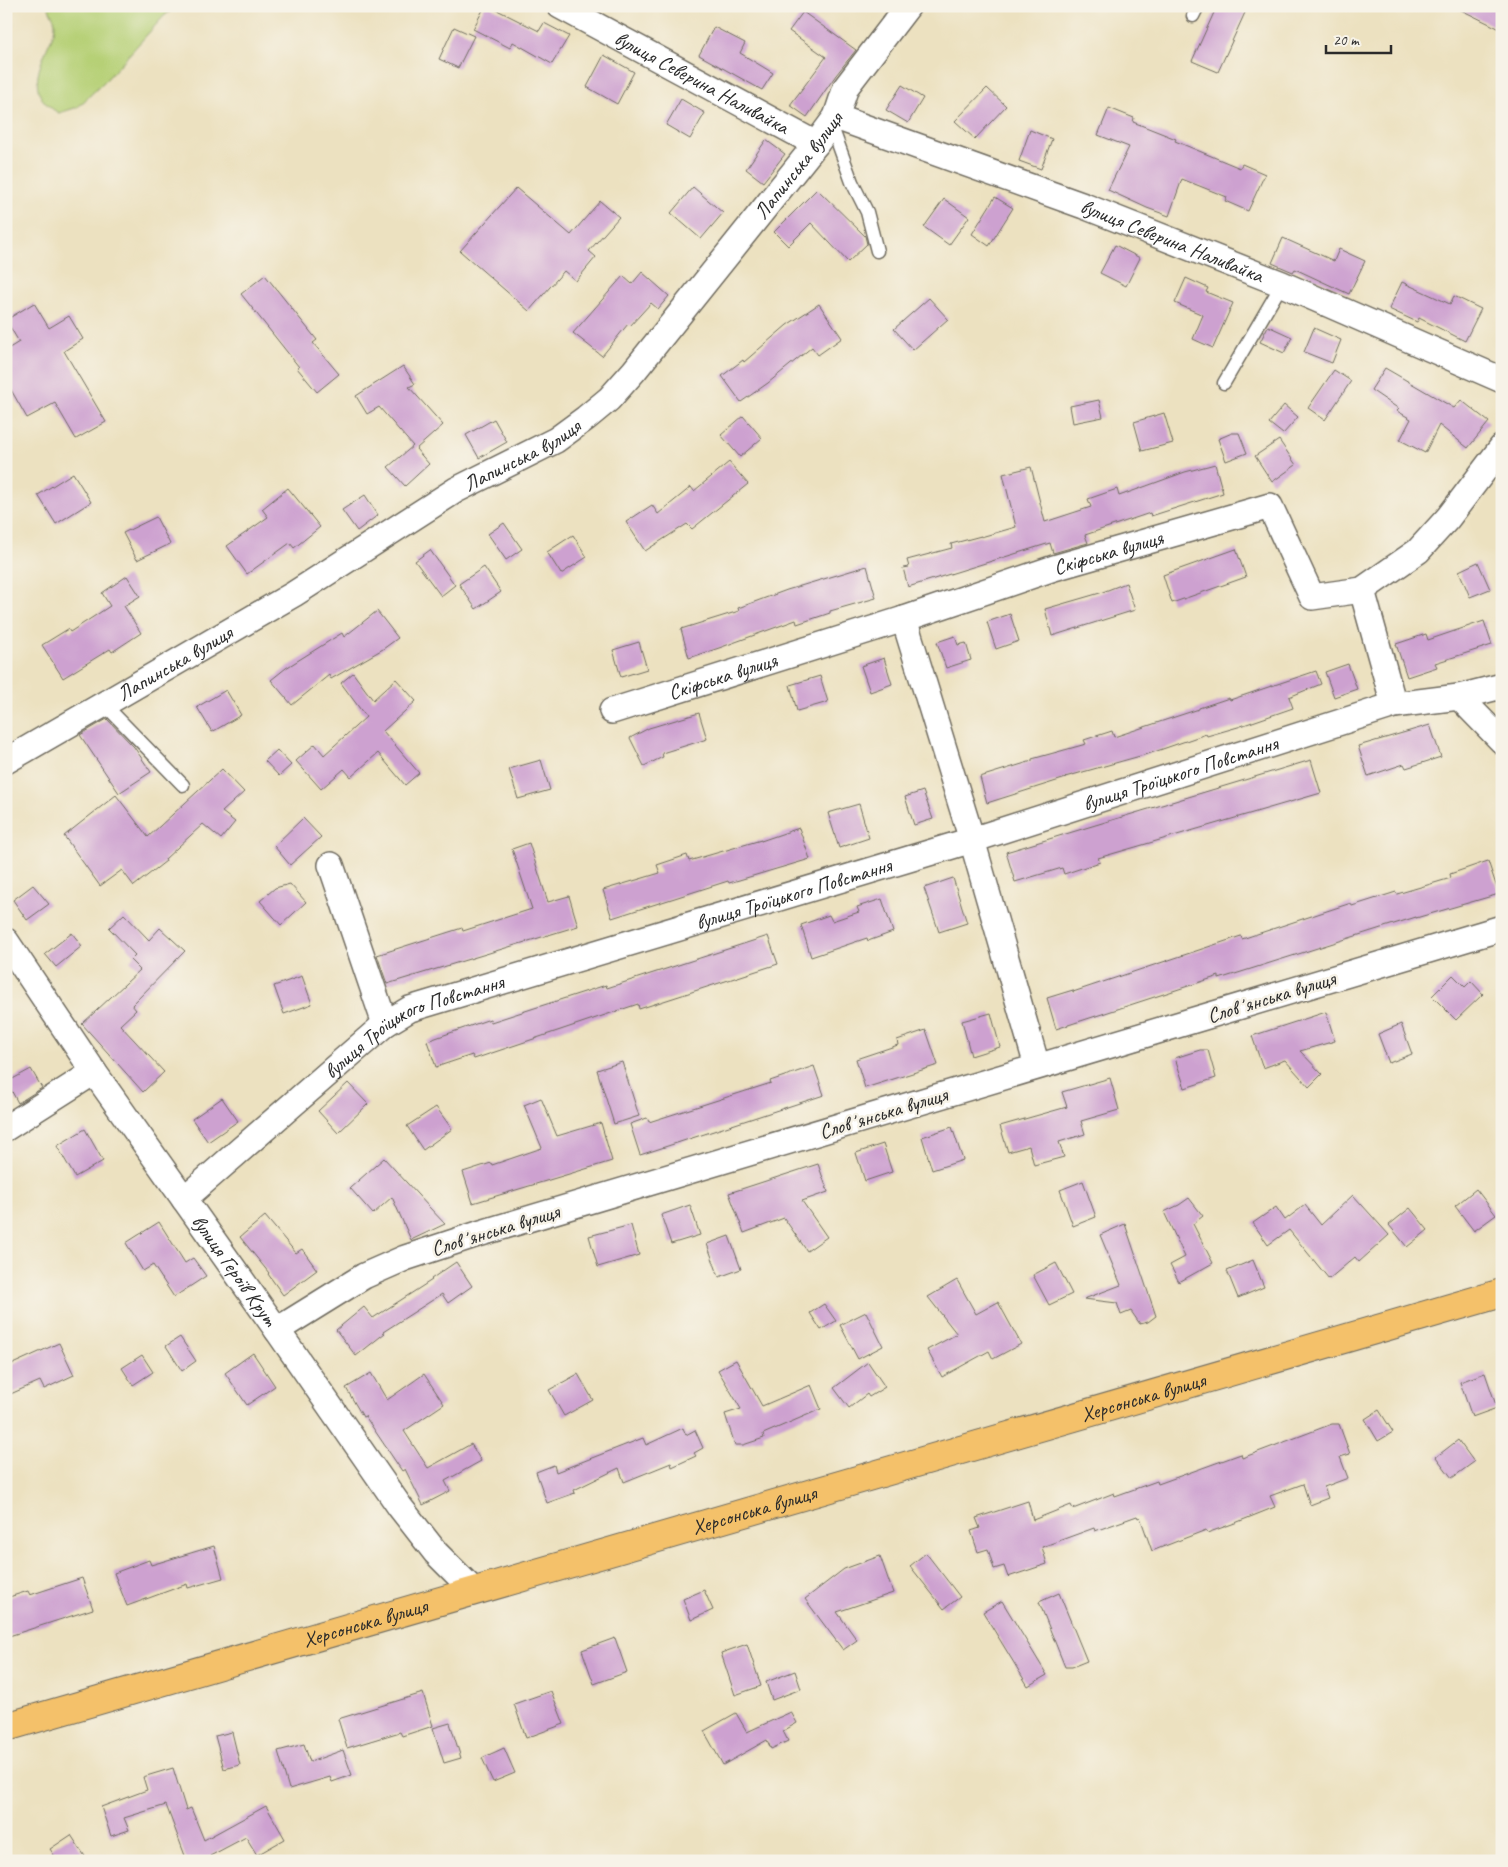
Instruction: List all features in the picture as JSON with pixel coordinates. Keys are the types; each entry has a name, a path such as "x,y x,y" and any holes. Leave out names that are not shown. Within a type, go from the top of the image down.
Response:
{"main road":[{"name":"Херсонська вулиця","path":"6,1728 1502,1293"}],"street":[{"name":"вулиця Северина Наливайка","path":"560,6 816,144"},
{"name":"Лапинська вулиця","path":"6,761 294,594 456,490 556,440 609,399 634,371 816,144 833,121 846,87 908,6"},
{"name":"вулиця Северина Наливайка","path":"833,121 1084,206 1282,284 1502,380"},
{"name":"Скіфська вулиця","path":"612,711 904,619 1054,568 1270,506 1312,597 1362,590 1418,550 1448,518 1502,447"},
{"path":"1362,590 1394,705"},
{"path":"904,619 972,840 1037,1066"},
{"name":"вулиця Троїцького Повстання","path":"184,1199 385,1024 410,1009 972,840 1394,705 1459,697 1502,686"},
{"path":"1459,697 1502,741"},
{"path":"331,865 385,1024"},
{"name":"Словʼянська вулиця","path":"277,1330 364,1276 414,1255 487,1231 1502,928"},
{"name":"вулиця Героїв Крут","path":"6,941 94,1072 400,1507 436,1553 474,1591"},
{"path":"6,1128 94,1072"}],"lane":[{"path":"833,121 852,182 867,212 877,251"},
{"path":"1224,383 1282,284"},
{"path":"104,704 183,786"}],"green space":[{"path":"48,6 190,6 172,10 164,16 107,79 78,107 59,113 43,99 37,84 40,66 55,27"}],"building":[{"path":"485,6 489,6 539,31 544,23 569,36 552,64 513,42 510,48 473,29"},
{"path":"1217,6 1248,6 1218,72 1192,61"},
{"path":"1453,6 1502,6 1502,30"},
{"path":"803,12 856,50 807,117 790,105 826,57 789,31"},
{"path":"454,27 474,36 458,68 439,59"},
{"path":"714,27 745,43 740,53 773,73 762,90 699,55"},
{"path":"604,55 634,72 617,104 587,87"},
{"path":"902,85 923,98 908,123 886,110"},
{"path":"987,88 1006,106 975,139 955,121"},
{"path":"681,99 705,113 690,139 666,125"},
{"path":"1109,108 1134,118 1133,122 1176,139 1175,141 1240,168 1242,164 1265,174 1248,211 1225,201 1227,197 1182,179 1169,216 1108,190 1129,147 1098,135"},
{"path":"1030,130 1052,139 1041,169 1019,161"},
{"path":"766,140 785,154 763,182 746,169"},
{"path":"693,187 723,213 701,239 671,213"},
{"path":"516,188 571,235 600,201 619,217 589,251 596,257 576,281 564,271 529,311 460,251"},
{"path":"817,189 865,236 867,244 848,262 811,223 788,246 774,232"},
{"path":"995,197 1013,208 989,246 972,234"},
{"path":"944,199 969,217 949,245 924,227"},
{"path":"1283,238 1334,261 1339,249 1365,261 1349,294 1295,269 1293,272 1272,263"},
{"path":"1115,245 1140,258 1126,286 1100,273"},
{"path":"642,272 669,296 658,309 651,303 630,326 628,324 602,356 573,333 623,276 632,284"},
{"path":"265,275 317,340 313,343 339,374 317,392 241,294"},
{"path":"1186,278 1208,288 1206,292 1233,303 1213,348 1193,339 1203,315 1175,303"},
{"path":"1402,282 1450,304 1454,296 1481,309 1465,341 1419,318 1417,322 1389,309"},
{"path":"929,298 948,319 913,350 894,329"},
{"path":"34,303 49,328 69,316 83,339 64,351 106,422 76,439 55,403 27,418 6,381 6,350 19,342 6,320"},
{"path":"819,304 842,338 818,355 812,347 768,383 741,402 722,376 743,360 744,362 787,325"},
{"path":"1268,326 1292,337 1284,353 1260,342"},
{"path":"1314,328 1341,340 1332,363 1304,352"},
{"path":"403,366 415,384 409,387 443,425 416,449 429,464 405,486 388,467 413,446 379,407 367,414 356,396"},
{"path":"1385,368 1454,408 1461,400 1489,422 1468,448 1439,425 1425,453 1400,440 1411,419 1397,411 1399,409 1371,390"},
{"path":"1334,370 1351,381 1325,420 1308,408"},
{"path":"1099,400 1103,417 1073,423 1070,406"},
{"path":"1284,405 1298,417 1283,434 1269,423"},
{"path":"1164,413 1173,443 1142,451 1134,422"},
{"path":"743,416 762,438 740,457 721,435"},
{"path":"494,419 507,442 479,458 466,435"},
{"path":"1232,433 1239,433 1247,453 1226,461 1218,439"},
{"path":"1279,440 1296,465 1272,482 1255,456"},
{"path":"729,462 748,484 692,529 687,524 645,551 626,522 652,505 658,514 691,487 694,491"},
{"path":"1215,464 1223,493 1151,516 1150,513 1085,535 1088,543 1053,553 1050,543 908,587 903,568 909,567 907,560 952,548 951,544 1016,527 1003,474 1031,467 1045,522 1091,507 1088,499 1117,489 1119,496 1185,472"},
{"path":"73,473 91,502 56,524 38,495"},
{"path":"288,488 320,527 294,548 290,543 247,574 227,546 268,517 262,509"},
{"path":"365,495 378,515 357,531 342,510"},
{"path":"156,517 170,544 137,560 123,533"},
{"path":"504,523 522,549 506,560 488,534"},
{"path":"573,535 587,557 561,574 547,552"},
{"path":"1236,549 1246,577 1172,603 1163,575"},
{"path":"430,550 455,585 441,596 415,561"},
{"path":"1478,562 1490,589 1470,597 1459,571"},
{"path":"867,566 876,598 830,611 830,613 797,624 796,620 689,658 681,629 739,611 738,608 787,590"},
{"path":"484,567 501,592 476,609 459,584"},
{"path":"127,576 140,596 124,606 141,633 112,652 110,649 63,678 42,645 68,629 70,632 110,606 102,593"},
{"path":"1126,583 1135,610 1052,636 1045,609 1100,593"},
{"path":"377,611 398,638 383,649 331,679 329,675 292,705 271,680 286,668 342,633 344,637"},
{"path":"1010,614 1019,641 996,649 987,622"},
{"path":"1484,621 1492,645 1435,663 1437,667 1407,677 1396,644 1426,634 1428,640"},
{"path":"955,636 958,645 966,643 971,660 946,668 937,642"},
{"path":"639,642 647,669 621,677 613,650"},
{"path":"884,658 892,684 870,692 861,666"},
{"path":"1348,664 1357,689 1334,697 1325,672"},
{"path":"1316,671 1321,684 1289,697 1293,708 1238,727 1207,736 1206,734 1151,753 1065,777 987,803 980,777 1032,761 1032,759 1086,744 1084,740 1112,731 1114,737"},
{"path":"353,673 373,700 396,679 416,701 383,731 419,773 405,785 378,753 351,777 344,769 321,789 296,761 315,744 324,755 366,717 341,683"},
{"path":"820,676 828,702 797,711 790,685"},
{"path":"226,690 241,715 212,732 197,707"},
{"path":"699,713 707,739 662,753 663,757 644,766 630,738 649,728"},
{"path":"107,719 134,747 151,772 119,793 80,735"},
{"path":"1430,725 1441,757 1406,768 1404,764 1368,776 1358,746"},
{"path":"277,750 291,765 279,776 265,761"},
{"path":"541,760 550,790 518,799 509,769"},
{"path":"1311,760 1321,793 1098,858 1100,862 1064,874 1062,868 1015,882 1006,852"},
{"path":"222,769 244,792 222,812 235,822 221,839 203,824 165,859 166,861 134,886 122,870 100,886 64,836 116,795 148,837"},
{"path":"923,791 933,819 914,825 905,797"},
{"path":"859,804 869,838 839,848 828,813"},
{"path":"303,818 321,837 290,865 274,846"},
{"path":"799,828 810,859 729,883 728,881 612,918 603,890 660,873 657,865 687,855 689,861 761,841"},
{"path":"529,843 548,902 569,896 578,926 387,984 377,955 462,928 463,931 532,909 512,849"},
{"path":"1488,861 1499,894 1416,917 1219,979 1219,976 1056,1029 1047,998 1073,990 1073,992 1241,936 1242,939 1351,903 1352,906 1451,878 1450,874"},
{"path":"953,878 967,923 939,932 924,888"},
{"path":"290,884 306,902 281,925 260,901 275,888"},
{"path":"33,885 49,904 27,920 13,900"},
{"path":"882,899 893,932 868,941 867,938 811,957 801,925 829,915 832,921 859,912 857,907"},
{"path":"124,914 149,940 160,928 185,951 132,1005 136,1010 120,1025 164,1072 143,1092 82,1024 140,970 130,960 135,955 109,928"},
{"path":"72,933 82,946 56,967 45,954"},
{"path":"768,936 778,964 639,1009 638,1004 474,1059 472,1055 436,1067 427,1041 490,1019 491,1022 606,985 607,988"},
{"path":"1453,975 1465,987 1471,981 1483,994 1456,1020 1432,996"},
{"path":"302,976 312,1004 284,1014 274,986"},
{"path":"1326,1012 1335,1041 1300,1051 1322,1074 1309,1087 1285,1060 1263,1068 1252,1036"},
{"path":"991,1013 1000,1047 971,1056 962,1021"},
{"path":"1401,1024 1412,1054 1389,1063 1378,1034"},
{"path":"926,1030 938,1065 865,1088 856,1059 898,1045 897,1040"},
{"path":"1200,1050 1208,1050 1216,1078 1185,1088 1175,1058"},
{"path":"622,1062 639,1116 614,1124 597,1070"},
{"path":"814,1066 824,1095 640,1155 630,1124 647,1118 649,1122 771,1083 770,1081"},
{"path":"31,1069 42,1088 18,1103 7,1082"},
{"path":"1110,1078 1119,1110 1081,1121 1085,1134 1059,1142 1064,1157 1034,1165 1029,1146 1008,1152 1000,1126 1067,1107 1062,1092"},
{"path":"348,1083 368,1104 338,1133 318,1111"},
{"path":"222,1098 238,1121 208,1142 192,1119"},
{"path":"541,1098 557,1136 601,1123 612,1161 473,1203 463,1172 491,1163 492,1165 542,1148 524,1105"},
{"path":"436,1107 452,1129 423,1150 407,1126"},
{"path":"952,1127 963,1160 932,1170 922,1137"},
{"path":"85,1129 103,1161 75,1177 57,1146"},
{"path":"883,1144 892,1172 865,1181 856,1153"},
{"path":"384,1158 445,1224 411,1240 392,1197 373,1214 350,1188"},
{"path":"818,1164 828,1192 802,1201 827,1237 807,1251 784,1218 744,1233 729,1193"},
{"path":"1083,1181 1096,1217 1073,1226 1060,1190"},
{"path":"1476,1189 1496,1215 1474,1231 1455,1206"},
{"path":"1353,1195 1389,1235 1359,1262 1355,1257 1329,1279 1289,1230 1268,1245 1253,1223 1276,1207 1285,1220 1305,1205 1321,1225"},
{"path":"1189,1198 1203,1216 1193,1224 1213,1263 1179,1282 1170,1265 1185,1257 1164,1212"},
{"path":"690,1205 700,1235 671,1244 661,1215"},
{"path":"1410,1208 1428,1230 1407,1247 1389,1225"},
{"path":"265,1216 296,1253 302,1249 317,1270 283,1295 269,1273 240,1237"},
{"path":"159,1222 185,1263 193,1258 206,1276 174,1297 153,1265 143,1271 126,1243"},
{"path":"1125,1224 1156,1316 1148,1322 1140,1324 1131,1311 1121,1315 1117,1303 1084,1299 1121,1285 1100,1235"},
{"path":"631,1225 639,1255 598,1267 589,1236"},
{"path":"729,1236 741,1269 719,1277 707,1244"},
{"path":"1253,1260 1264,1287 1238,1298 1227,1271"},
{"path":"456,1262 472,1286 448,1303 442,1294 383,1332 385,1333 356,1356 336,1330 364,1307 373,1318"},
{"path":"1056,1263 1072,1294 1049,1305 1033,1275"},
{"path":"957,1280 976,1314 998,1302 1021,1344 993,1359 989,1351 942,1377 927,1350 957,1334 928,1297"},
{"path":"824,1304 836,1321 821,1330 810,1313"},
{"path":"866,1312 883,1346 858,1359 840,1325"},
{"path":"180,1337 196,1361 182,1371 166,1346"},
{"path":"59,1343 74,1375 44,1389 40,1381 6,1396 6,1367"},
{"path":"253,1353 275,1386 247,1405 225,1373"},
{"path":"142,1355 153,1372 133,1385 122,1368"},
{"path":"736,1360 762,1406 811,1385 821,1409 763,1434 764,1438 743,1445 735,1445 725,1414 741,1409 718,1370"},
{"path":"868,1362 885,1387 869,1397 867,1394 849,1408 834,1388"},
{"path":"371,1373 387,1400 424,1374 444,1404 404,1431 428,1468 471,1444 481,1461 445,1481 450,1491 423,1505 405,1469 402,1471 365,1416 363,1417 346,1388"},
{"path":"1485,1373 1497,1408 1472,1417 1460,1382"},
{"path":"578,1374 593,1400 564,1416 549,1390"},
{"path":"1379,1410 1393,1432 1378,1441 1365,1419"},
{"path":"1332,1424 1339,1424 1350,1454 1340,1457 1348,1478 1324,1487 1328,1498 1310,1505 1303,1484 1270,1496 1275,1507 1235,1523 1207,1533 1206,1530 1152,1551 1140,1517 1138,1518 1137,1516 1095,1531 1094,1528 1042,1547 1047,1564 1008,1577 1004,1566 994,1569 988,1549 978,1552 971,1531 980,1528 976,1518 1028,1501 1033,1520 1071,1505 1073,1509 1114,1493 1115,1496 1157,1481 1158,1484 1241,1454 1242,1458"},
{"path":"683,1428 686,1435 695,1430 703,1448 694,1453 696,1456 672,1467 671,1463 624,1482 619,1468 574,1490 575,1493 547,1503 536,1472 554,1465 556,1472 643,1438 646,1445"},
{"path":"1458,1440 1474,1462 1452,1478 1436,1457"},
{"path":"214,1546 223,1578 188,1588 187,1584 127,1606 114,1573 149,1560 151,1565"},
{"path":"926,1553 960,1597 944,1609 910,1566"},
{"path":"880,1556 893,1593 837,1612 857,1640 843,1650 805,1599 844,1569"},
{"path":"82,1578 93,1609 6,1637 6,1598 28,1591 30,1595"},
{"path":"704,1590 713,1610 691,1620 683,1599"},
{"path":"1059,1593 1087,1661 1072,1667 1065,1667 1039,1602"},
{"path":"1002,1601 1047,1675 1028,1686 983,1612"},
{"path":"615,1638 627,1672 594,1684 582,1650"},
{"path":"747,1644 761,1686 735,1695 721,1653"},
{"path":"795,1671 801,1689 772,1700 766,1682"},
{"path":"551,1691 564,1724 526,1738 514,1704"},
{"path":"423,1693 433,1726 402,1736 400,1732 347,1748 338,1719"},
{"path":"791,1712 797,1723 783,1731 788,1741 771,1749 767,1740 723,1765 704,1731 736,1713 747,1732"},
{"path":"450,1723 461,1758 444,1763 433,1728"},
{"path":"232,1732 240,1765 224,1769 215,1736"},
{"path":"304,1744 310,1762 343,1750 352,1775 332,1782 330,1777 289,1789 278,1751"},
{"path":"504,1748 515,1773 493,1782 482,1758"},
{"path":"173,1768 186,1810 191,1808 204,1840 266,1806 285,1839 257,1855 246,1837 210,1856 212,1861 187,1861 166,1805 124,1818 129,1830 111,1836 101,1807 147,1790 143,1777"},
{"path":"71,1835 88,1861 58,1861 50,1849"}]}
